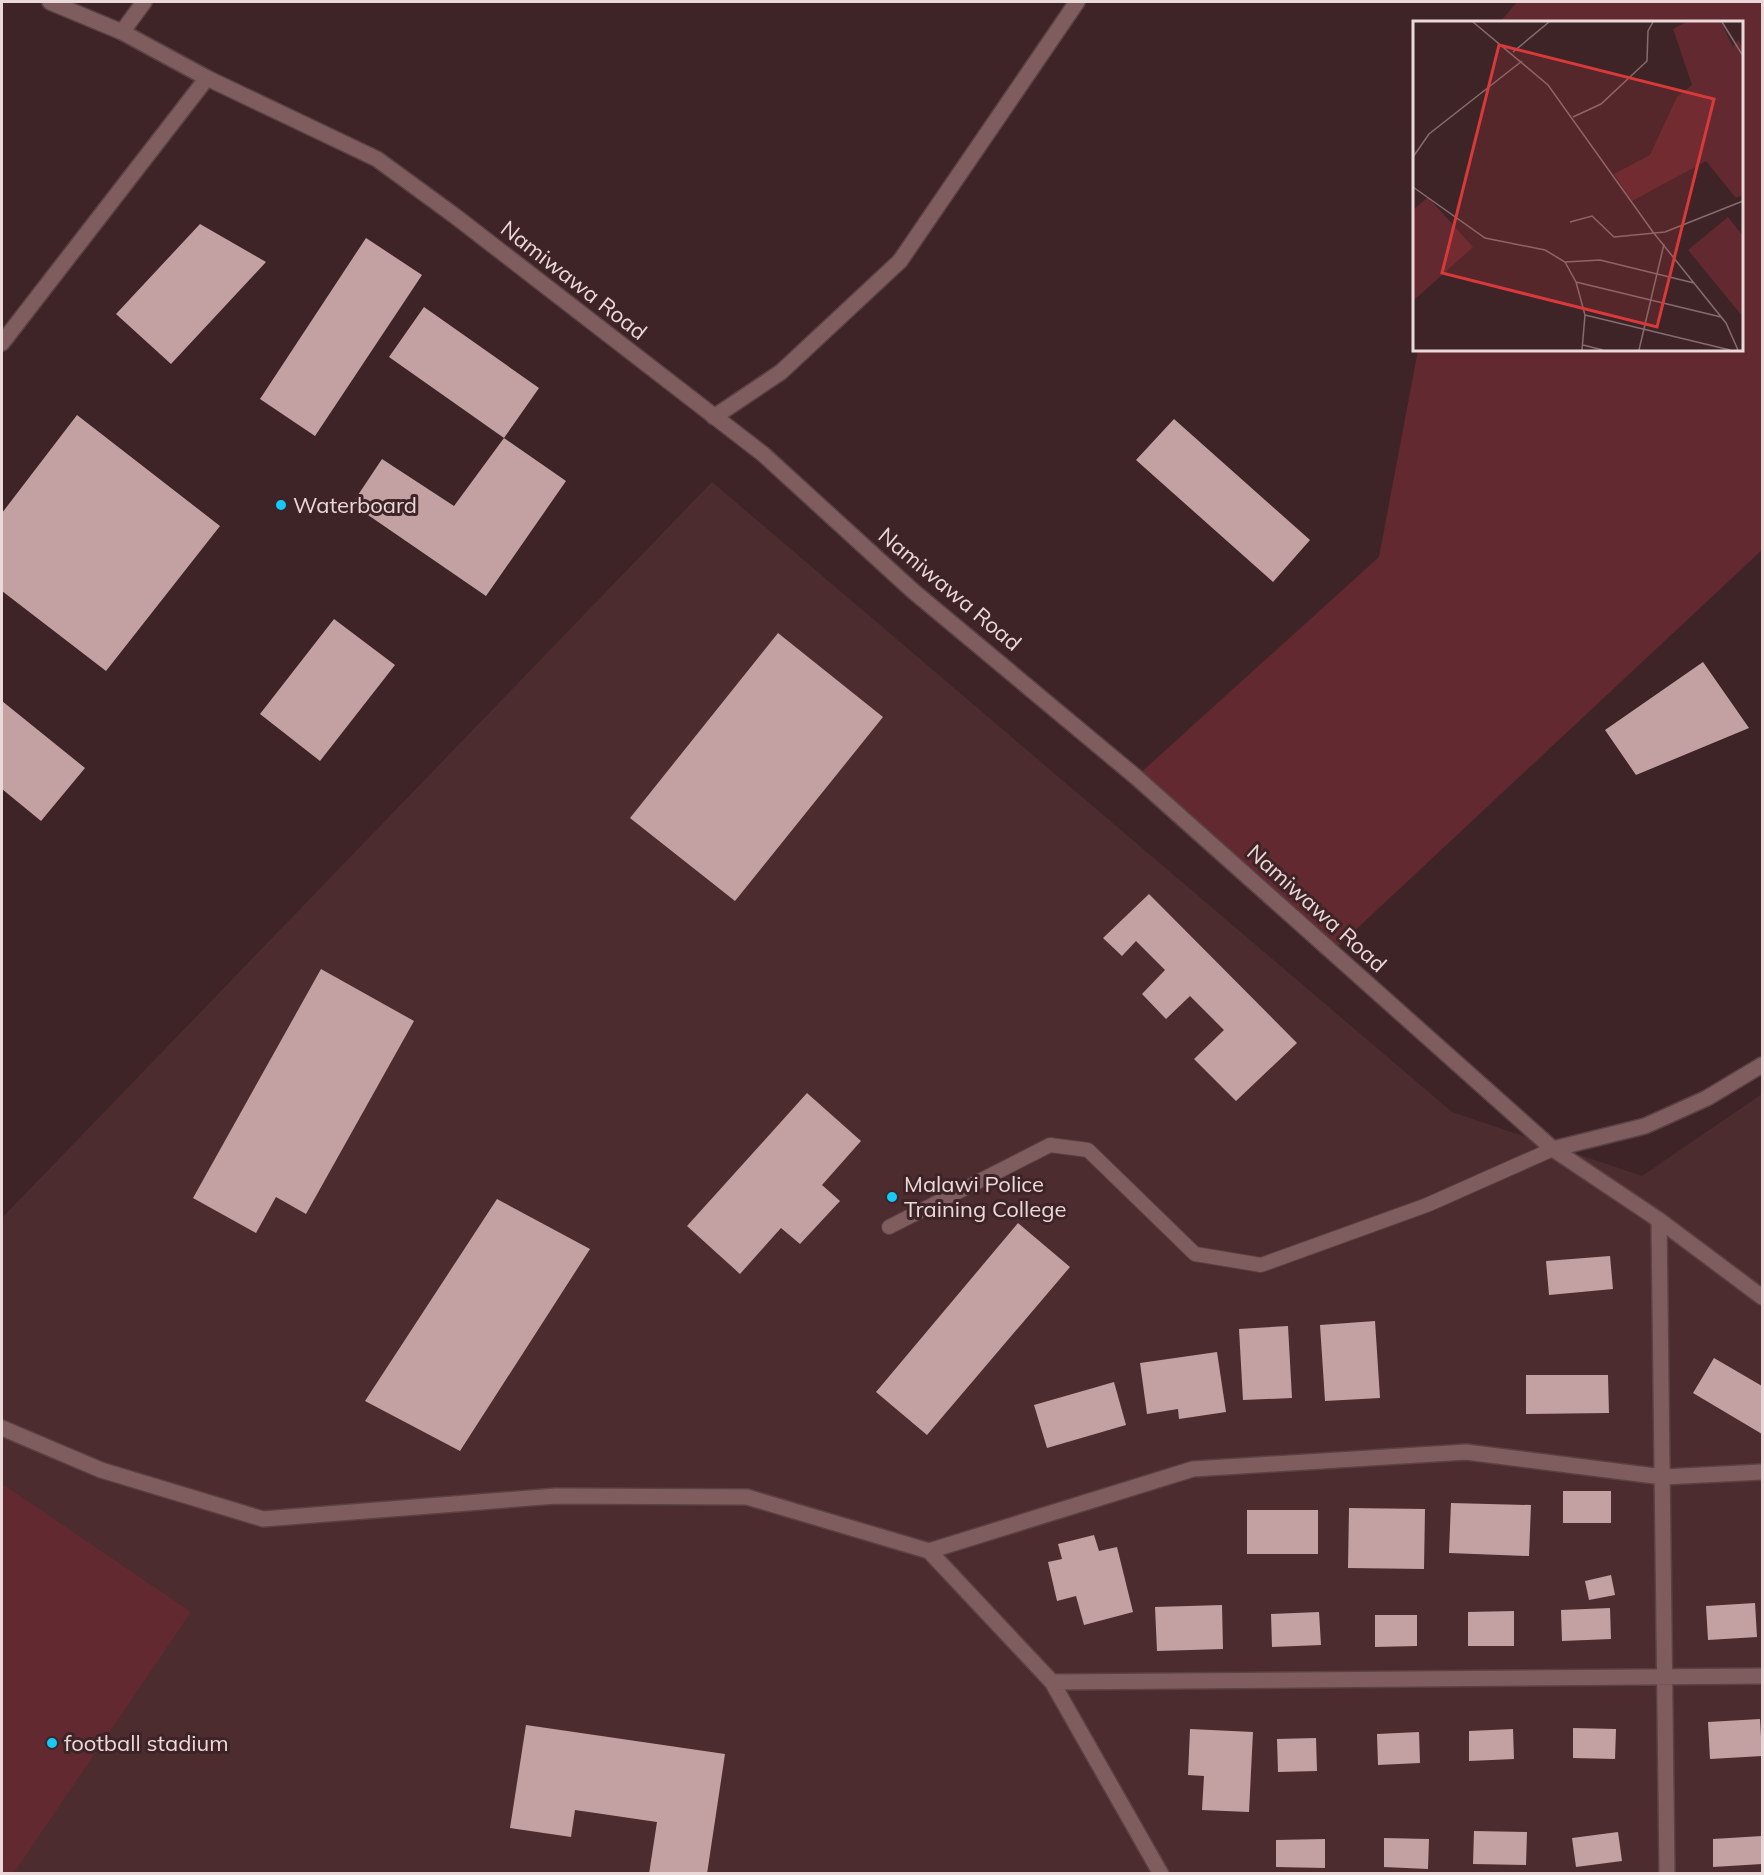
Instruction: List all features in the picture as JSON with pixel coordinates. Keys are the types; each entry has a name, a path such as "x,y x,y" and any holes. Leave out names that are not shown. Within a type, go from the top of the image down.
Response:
{"street":[{"name":"Namiwawa Road","path":"50,2 122,32 207,78 376,159 455,216 763,454 913,591 1136,777 1553,1149 1659,1220 1762,1297"},
{"path":"122,32 144,2"},
{"path":"714,417 781,372 900,261 1077,2"},
{"path":"2,343 207,78"},
{"path":"1553,1149 1645,1126 1707,1098 1762,1065"},
{"path":"1659,1220 1667,1874"},
{"path":"2,1428 101,1470 263,1519 556,1496 747,1497 929,1551 1052,1682 1161,1874"},
{"path":"929,1551 1193,1469 1466,1452 1662,1477 1762,1472"},
{"path":"1052,1682 1762,1676"}],"lane":[{"path":"889,1227 1050,1145 1088,1150 1195,1254 1261,1265 1427,1205 1553,1149"}],"shaded area":[{"path":"1517,2 1762,2 1762,550 1333,951 1136,777 1379,557 1418,351 1743,351 1743,21 1501,21"},
{"name":"Malawi Police Training College","path":"712,482 1452,1112 1642,1176 1762,1094 1762,1873 2,1873 2,1218"},
{"name":"football stadium","path":"2,1484 191,1612 13,1874 2,1873"}],"building":[{"path":"200,224 266,262 171,364 116,314"},
{"path":"366,238 422,275 315,436 260,399"},
{"path":"424,307 539,388 504,438 389,357"},
{"path":"77,415 220,526 106,671 2,591 2,513"},
{"path":"1174,419 1310,540 1273,582 1136,460"},
{"path":"504,438 566,481 486,596 352,504 382,459 454,506"},
{"path":"334,619 395,665 320,761 260,714"},
{"path":"778,633 883,717 735,901 630,818"},
{"path":"1703,662 1749,728 1636,775 1605,730"},
{"path":"2,701 85,768 41,821 2,789"},
{"path":"1149,894 1297,1043 1236,1101 1194,1059 1224,1030 1190,996 1166,1019 1142,994 1165,970 1136,941 1122,956 1103,938"},
{"path":"321,969 414,1021 306,1214 276,1197 256,1233 193,1198"},
{"path":"807,1093 861,1141 822,1185 840,1201 800,1244 781,1228 740,1274 687,1226"},
{"path":"497,1199 590,1249 460,1451 365,1401"},
{"path":"1018,1223 1070,1267 927,1435 876,1392"},
{"path":"1610,1256 1613,1289 1549,1295 1546,1261"},
{"path":"1375,1321 1380,1398 1325,1401 1320,1325"},
{"path":"1288,1326 1292,1398 1243,1400 1239,1329"},
{"path":"1217,1352 1226,1412 1179,1419 1178,1409 1147,1414 1140,1363"},
{"path":"1714,1358 1762,1386 1762,1434 1693,1393"},
{"path":"1526,1375 1608,1375 1609,1413 1526,1414"},
{"path":"1114,1382 1126,1425 1047,1448 1034,1405"},
{"path":"1563,1491 1611,1491 1611,1523 1563,1523"},
{"path":"1451,1503 1531,1505 1529,1556 1449,1553"},
{"path":"1349,1508 1425,1509 1424,1569 1348,1568"},
{"path":"1247,1510 1318,1510 1318,1554 1247,1554"},
{"path":"1094,1535 1099,1551 1117,1547 1133,1612 1084,1625 1076,1596 1057,1601 1048,1562 1062,1559 1058,1544"},
{"path":"1611,1575 1615,1595 1589,1600 1585,1581"},
{"path":"1755,1603 1757,1637 1708,1640 1706,1606"},
{"path":"1222,1605 1223,1649 1157,1651 1155,1607"},
{"path":"1610,1608 1611,1639 1562,1641 1561,1610"},
{"path":"1514,1611 1514,1646 1468,1646 1468,1612"},
{"path":"1319,1612 1321,1645 1272,1647 1271,1614"},
{"path":"1375,1615 1417,1615 1417,1646 1375,1647"},
{"path":"1760,1719 1762,1756 1710,1759 1708,1722"},
{"path":"526,1725 725,1754 707,1874 649,1874 657,1822 575,1810 571,1837 510,1828"},
{"path":"1573,1728 1616,1729 1615,1759 1573,1758"},
{"path":"1190,1729 1253,1732 1249,1812 1202,1810 1204,1776 1188,1775"},
{"path":"1513,1729 1514,1759 1469,1761 1469,1731"},
{"path":"1419,1732 1420,1763 1378,1765 1377,1734"},
{"path":"1316,1738 1317,1771 1278,1772 1277,1739"},
{"path":"1474,1831 1527,1832 1526,1865 1473,1864"},
{"path":"1618,1832 1622,1861 1576,1867 1572,1838"},
{"path":"1762,1836 1762,1864 1713,1867 1713,1839"},
{"path":"1384,1838 1429,1839 1428,1869 1384,1867"},
{"path":"1325,1839 1325,1868 1276,1867 1276,1840"}],"place":[{"name":"Waterboard","path":"281,505"},
{"name":"Malawi Police Training College","path":"892,1197"},
{"name":"football stadium","path":"52,1743"}]}
